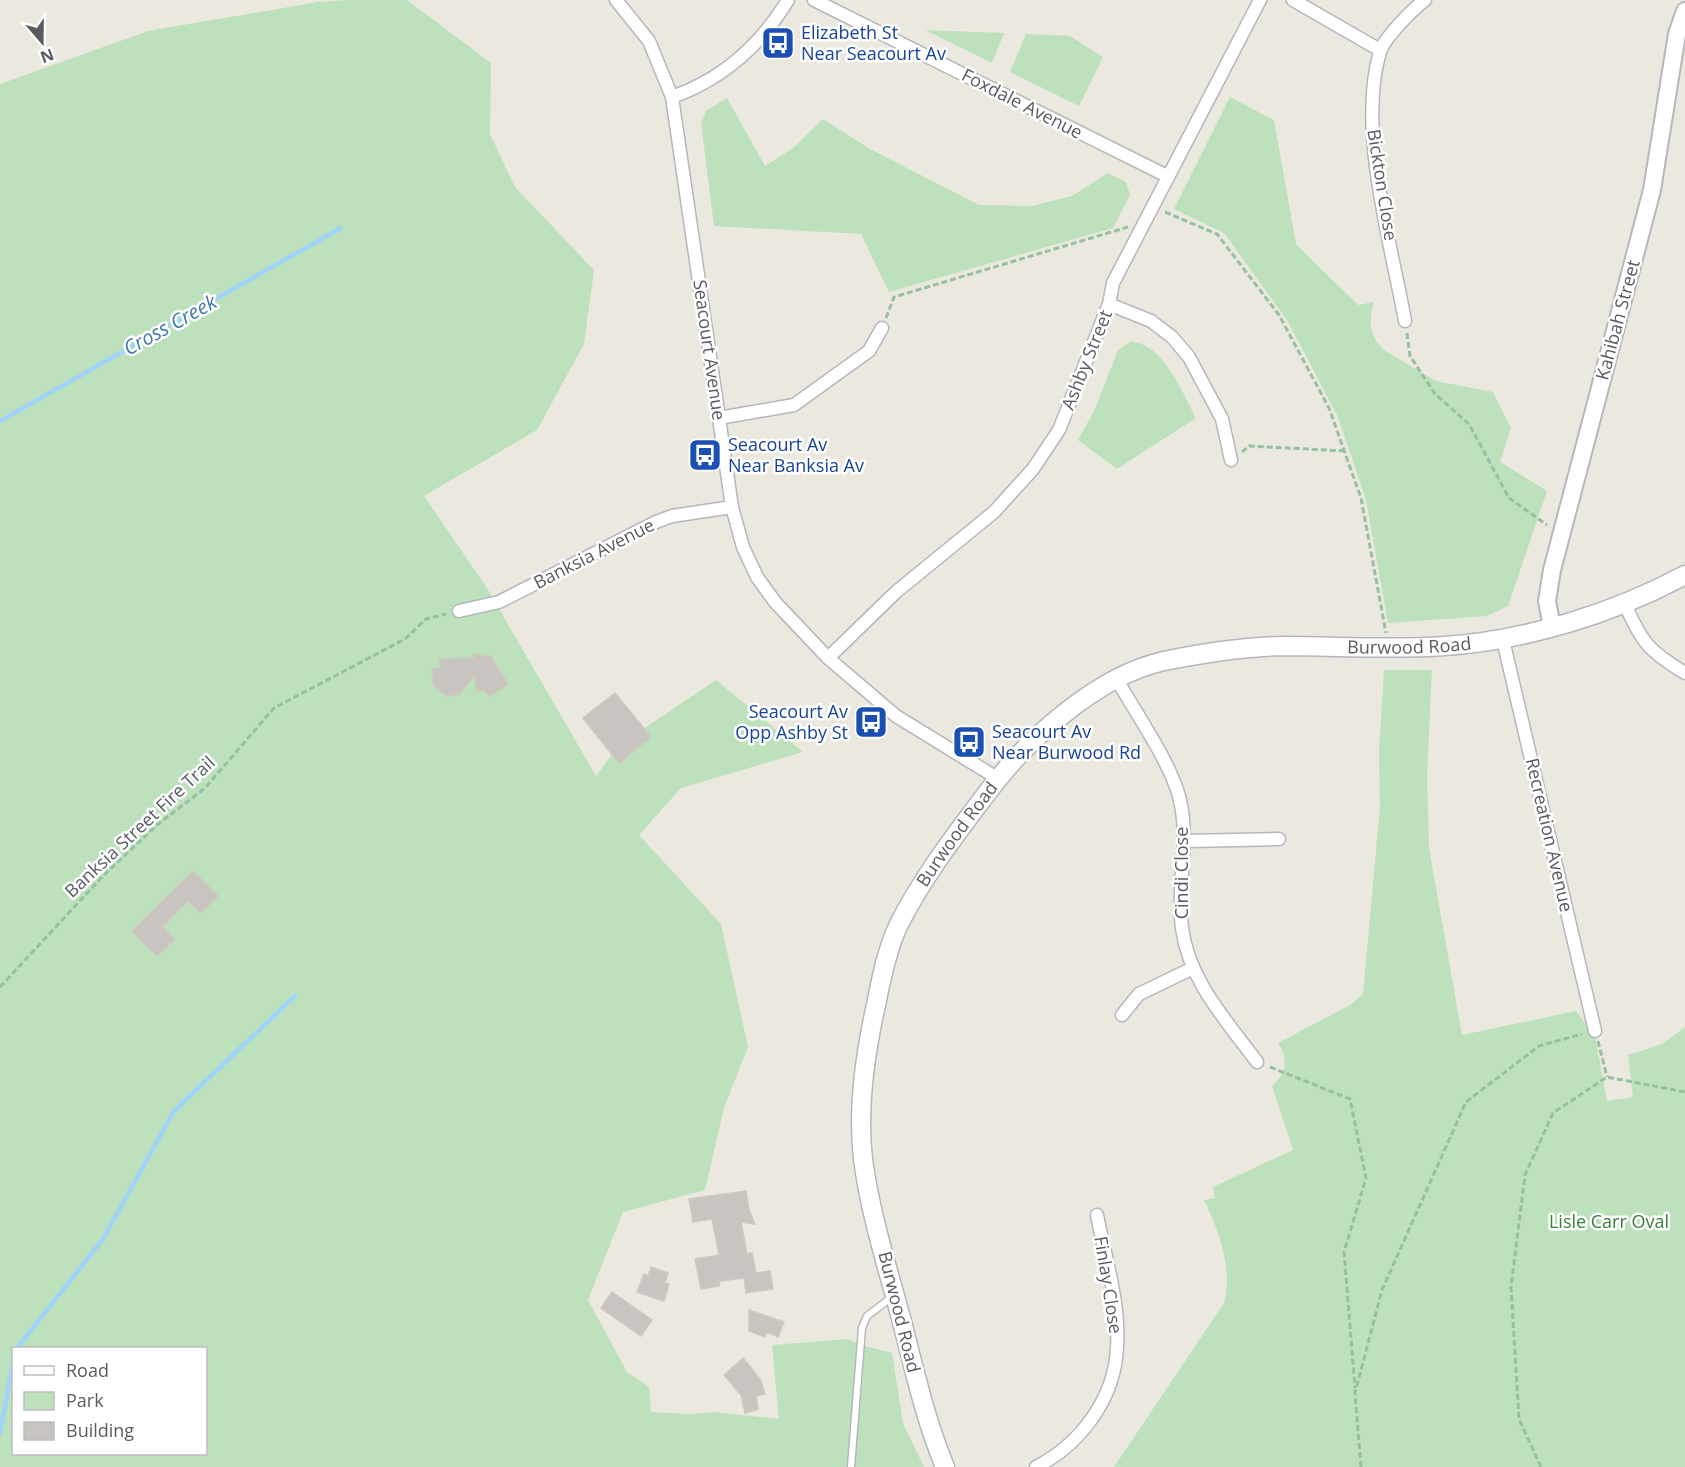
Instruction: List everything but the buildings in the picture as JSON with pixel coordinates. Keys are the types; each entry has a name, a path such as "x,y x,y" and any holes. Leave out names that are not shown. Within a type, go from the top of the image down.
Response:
{"main road":[{"name":"Burwood Road","path":"945,1467 924,1409 872,1207 863,1156 862,1101 868,1044 880,984 897,929 957,833 997,778 1034,741 1116,678 1160,662 1216,652 1277,646 1442,646 1503,640 1552,627 1624,603 1685,575"}],"street":[{"name":"Seacourt Avenue","path":"616,0 649,41 672,97 732,507 743,547 757,577 775,602 828,658 870,697 896,716 997,778"},
{"path":"672,97 711,81 740,59 763,37 788,0"},
{"name":"Foxdale Avenue","path":"813,0 1167,176"},
{"name":"Ashby Street","path":"828,658 896,592 994,512 1033,469 1059,430 1109,304 1113,284 1151,206 1260,0"},
{"path":"1293,0 1380,50 1414,8 1425,0"},
{"name":"Kahibah Street","path":"1552,627 1547,601 1561,535 1652,190 1677,34 1685,11"},
{"name":"Bickton Close","path":"1380,50 1371,114 1373,147 1405,321"},
{"path":"1109,304 1151,321 1172,337 1189,357 1222,419 1231,460"},
{"path":"719,418 794,405 869,351 882,328"},
{"name":"Banksia Avenue","path":"459,611 498,602 656,522 672,516 732,507"},
{"path":"1624,603 1644,643 1657,656 1685,673"},
{"name":"Recreation Avenue","path":"1503,640 1595,1031"},
{"name":"Cindi Close","path":"1116,678 1169,771 1179,795 1186,841 1182,928 1191,969 1257,1062"},
{"path":"1186,841 1279,839"},
{"path":"1122,1015 1139,994 1191,969"},
{"name":"Finlay Close","path":"1036,1467 1052,1459 1078,1437 1095,1416 1110,1384 1117,1348 1116,1318 1097,1215"}],"lane":[{"path":"851,1467 862,1328 867,1316 895,1295"}],"path":[{"path":"1151,206 1217,234 1279,315 1329,408 1346,451 1361,498 1389,647"},
{"path":"882,328 894,297 1144,222"},
{"path":"1405,321 1410,356 1435,394 1469,424 1509,498 1561,535"},
{"path":"1231,460 1249,446 1346,451"},
{"name":"Banksia Street Fire Trail","path":"0,987 103,876 157,825 205,788 274,708 405,639 426,619 459,611"},
{"path":"1355,1393 1382,1290 1466,1102 1539,1046 1595,1031 1608,1077"},
{"path":"1257,1062 1350,1099 1366,1178 1344,1252 1360,1467"},
{"path":"1541,1467 1519,1419 1511,1287 1526,1174 1553,1113 1608,1077 1685,1092"}],"green space":[{"path":"407,0 491,63 490,134 515,187 594,270 584,344 537,430 424,496 487,588 596,776 618,746 716,680 803,752 681,788 639,835 721,924 748,1047 724,1108 705,1190 623,1212 588,1300 627,1372 649,1387 651,1412 689,1414 714,1412 779,1419 772,1345 848,1339 892,1353 903,1423 924,1467 0,1467 0,84 148,31 318,2"},
{"path":"925,30 1004,33 992,63"},
{"path":"1026,34 1070,36 1103,57 1079,106 1010,72"},
{"path":"1230,97 1274,120 1296,244 1358,305 1374,302 1371,328 1375,339 1384,350 1436,381 1493,392 1511,428 1500,462 1547,491 1508,606 1487,616 1388,623 1366,500 1338,417 1287,320 1224,233 1174,209"},
{"path":"727,98 765,166 793,148 823,119 870,149 979,205 1032,206 1072,196 1108,173 1126,182 1130,195 1113,228 889,292 861,234 714,226 701,123 707,110"},
{"path":"1131,341 1143,344 1162,360 1171,371 1196,418 1117,469 1078,440 1095,409 1118,350"},
{"name":"Lisle Carr Oval","path":"1384,670 1432,670 1427,774 1429,848 1462,1035 1576,1011 1595,1036 1607,1101 1633,1097 1628,1055 1662,1044 1685,1027 1685,1467 1114,1467 1224,1303 1226,1263 1215,1224 1204,1200 1215,1198 1213,1187 1293,1150 1272,1086 1283,1071 1285,1060 1278,1043 1350,1005 1363,994 1380,806 1379,750"}],"waterway":[{"name":"Cross Creek","path":"0,421 341,228"},
{"path":"18,1347 103,1239 174,1111 295,996"},
{"path":"0,1433 12,1368"}],"place":[{"name":"Elizabeth St Near Seacourt Av","path":"778,43"},
{"name":"Seacourt Av Near Banksia Av","path":"705,455"},
{"name":"Seacourt Av Opp Ashby St","path":"871,722"},
{"name":"Seacourt Av Near Burwood Rd","path":"969,742"}]}
